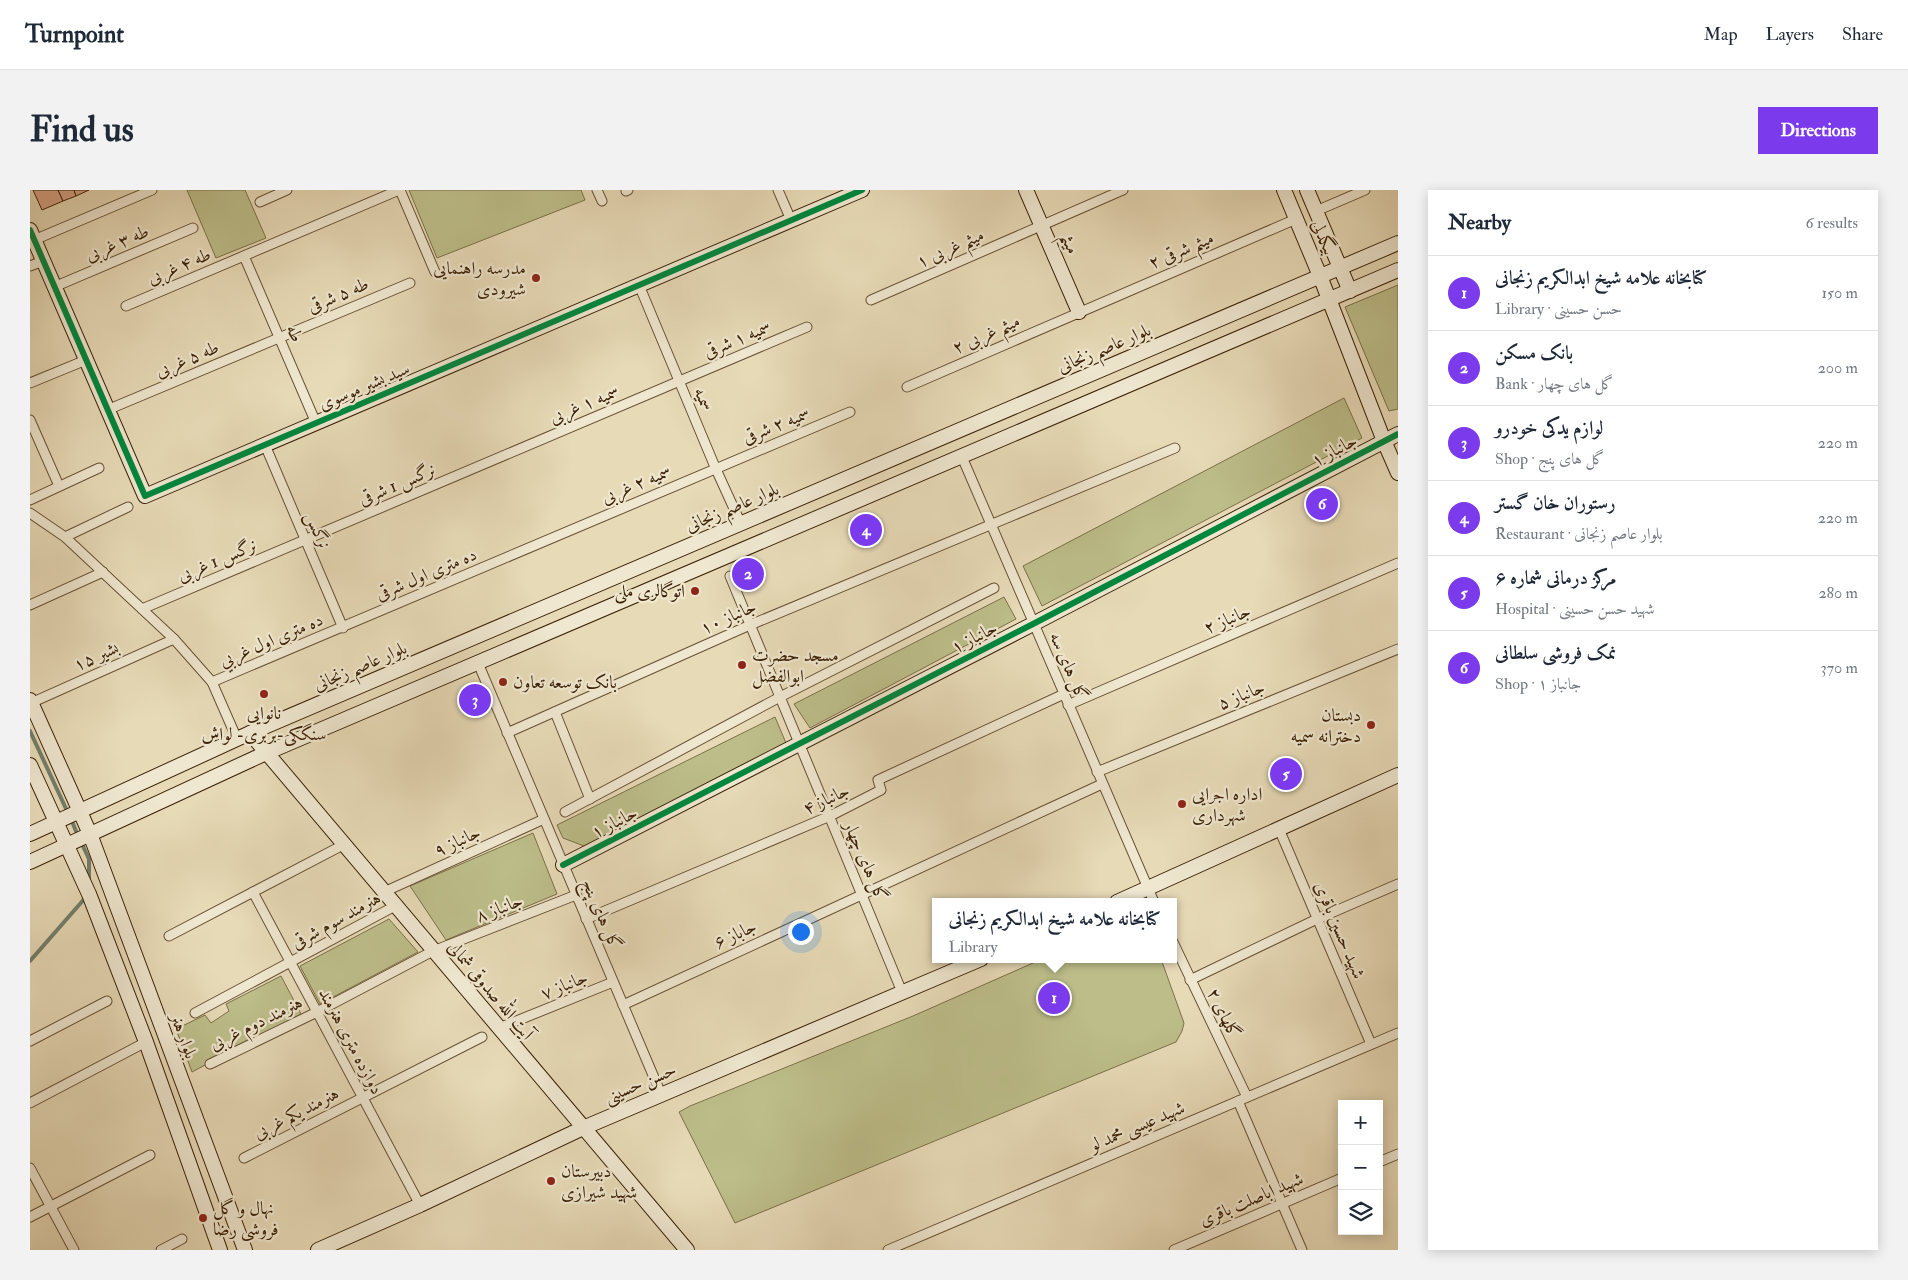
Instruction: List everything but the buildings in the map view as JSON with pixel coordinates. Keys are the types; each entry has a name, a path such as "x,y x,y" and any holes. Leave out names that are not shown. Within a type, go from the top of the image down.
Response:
{"main road":[{"name":"سید بشیر موسوی","path":"32,235 36,264 54,287 145,496 862,190"},
{"name":"میثم","path":"1026,190 1079,312"},
{"name":"بیگدلی","path":"1284,190 1398,474"},
{"name":"بیگدلی","path":"1307,190 1350,291"},
{"name":"بلوار عاصم زنجانی","path":"54,823 250,733 1398,243"},
{"path":"30,862 266,753 1398,270"},
{"name":"جانباز ۱","path":"563,864 1033,624 1398,434"},
{"name":"بلوار هنر","path":"31,702 91,834 244,1250"},
{"name":"آیت الله صدوقی شمالی","path":"250,733 687,1250"},
{"path":"31,769 54,823 89,894 146,1042 220,1250"},
{"path":"1127,898 1398,775"},
{"path":"30,834 54,823"},
{"name":"حسن حسینی","path":"318,1250 420,1205 583,1128 971,963"}],"street":[{"path":"32,235 152,190"},
{"path":"260,202 287,190"},
{"path":"400,190 435,272"},
{"name":"طه ۴ غربی","path":"126,306 400,190"},
{"path":"597,190 602,201"},
{"path":"778,190 791,220"},
{"name":"میثم غربی ۱","path":"871,300 1123,190"},
{"path":"1316,211 1365,190"},
{"name":"میثم شرقی ۲","path":"1079,312 1296,218"},
{"name":"طه ۳ غربی","path":"54,287 193,228"},
{"name":"طه","path":"244,256 316,423"},
{"name":"طه ۵ شرقی","path":"279,338 410,283"},
{"name":"سمیه","path":"639,285 715,468 741,524"},
{"name":"میثم غربی ۲","path":"907,387 1079,312"},
{"name":"سمیه ۱ شرقی","path":"679,381 807,327"},
{"name":"طه ۵ غربی","path":"107,410 279,338"},
{"path":"30,384 86,360"},
{"name":"سمیه ۱ غربی","path":"502,457 679,381"},
{"name":"سمیه ۲ شرقی","path":"715,468 850,412"},
{"path":"30,420 58,486"},
{"name":"نرگس","path":"265,445 343,628"},
{"name":"جانباز ۱۰","path":"507,733 750,625 1174,448"},
{"name":"نرگس 1 شرقی","path":"305,542 502,457"},
{"name":"گل های سه","path":"962,457 1148,889"},
{"path":"30,500 99,468"},
{"name":"سمیه ۲ غربی","path":"522,550 715,468"},
{"path":"65,537 128,506"},
{"path":"30,513 65,537 174,640 212,682 237,740"},
{"name":"نرگس 1 غربی","path":"142,609 305,542"},
{"name":"ده متری اول شرقی","path":"343,628 522,550"},
{"name":"جانباز ۲","path":"1068,705 1398,563"},
{"path":"30,604 103,572"},
{"name":"گل های چهار","path":"730,576 902,992"},
{"path":"565,812 780,697 994,588"},
{"name":"ده متری اول غربي","path":"212,682 343,628"},
{"name":"بشیر ۱۵","path":"31,702 174,640"},
{"name":"جانباز ۵","path":"1097,772 1398,649"},
{"name":"گل های پنج","path":"478,663 661,1094"},
{"name":"جانباز ۴","path":"586,919 830,816 881,790 878,780 1064,694"},
{"path":"555,712 590,799"},
{"path":"862,893 1102,784"},
{"name":"جانباز ۹","path":"384,892 544,819"},
{"name":"شهید حسین باقری","path":"1279,829 1371,1044"},
{"path":"169,936 344,845"},
{"path":"1190,980 1317,919 1398,884"},
{"path":"1148,889 1152,898"},
{"name":"دوازده متری هنرمند","path":"253,892 420,1205"},
{"name":"جاباز ۶","path":"623,1005 862,893"},
{"name":"جانباز ۸","path":"317,1012 433,951 576,895"},
{"name":"هنرمند سوم شرقی","path":"196,1013 395,906"},
{"name":"گلهای ۲","path":"1177,951 1247,1097"},
{"name":"جانباز ۷","path":"499,1028 613,982"},
{"path":"30,1040 107,1001"},
{"name":"هنرمند دوم غربی","path":"210,1064 317,1012"},
{"name":"شهید عیسی محمد لو","path":"888,1250 1398,1033"},
{"name":"هنرمند یکم غربی","path":"244,1158 362,1096 482,1037"},
{"path":"30,1103 146,1042"},
{"path":"1238,1101 1302,1250"},
{"path":"1383,1160 1398,1154"},
{"path":"30,1217 150,1155"},
{"path":"30,1168 74,1250"},
{"name":"شهید اباصلت باقری","path":"1174,1250 1338,1180"},
{"path":"161,1250 182,1239"}],"green space":[{"path":"187,190 245,190 266,238 216,258"},
{"path":"409,190 581,190 585,200 437,258"},
{"path":"1398,285 1398,409 1389,411 1345,307"},
{"path":"1344,398 1362,438 1042,606 1023,566"},
{"path":"1004,597 1016,619 810,728 794,704"},
{"path":"775,717 786,743 605,837 584,846 563,838 557,825"},
{"path":"533,833 557,894 446,940 410,886"},
{"path":"389,919 418,952 320,1004 300,966"},
{"path":"1033,963 1162,963 1184,1023 1176,1042 735,1223 679,1112 913,1016"},
{"path":"281,976 301,1014 192,1072 176,1029 205,1015 211,1023 229,1011 226,1004"}],"waterway":[{"path":"30,731 68,813"},
{"path":"71,819 78,836"},
{"path":"81,842 89,859 89,881"},
{"path":"30,961 86,897"}],"cycle path":[{"path":"30,230 145,496 862,190"},
{"path":"563,865 1398,434"}],"place":[{"name":"مدرسه راهنمایی شیرودی","path":"536,278"},
{"name":"نمک فروشی سلطانی","path":"1322,504"},
{"name":"رستوران خان گستر","path":"866,530"},
{"name":"بانک مسکن","path":"748,574"},
{"name":"اتوگالری ملی","path":"695,591"},
{"name":"مسجد حضرت ابوالفضل","path":"742,665"},
{"name":"بانک توسعه تعاون","path":"503,682"},
{"name":"نانوایی سنگکی-بربری- لواش","path":"264,694"},
{"name":"لوازم یدکی خودرو","path":"475,700"},
{"name":"دبستان دخترانه سمیه","path":"1371,725"},
{"name":"مرکز درمانی شماره ۶","path":"1286,774"},
{"name":"اداره اجرایی شهرداری","path":"1182,804"},
{"name":"کتابخانه علامه شیخ ابدالکریم زنجانی","path":"1054,998"},
{"name":"دبیرستان شهید شیرازی","path":"551,1181"},
{"name":"نهال و گل فروشی رضا","path":"203,1218"}]}
